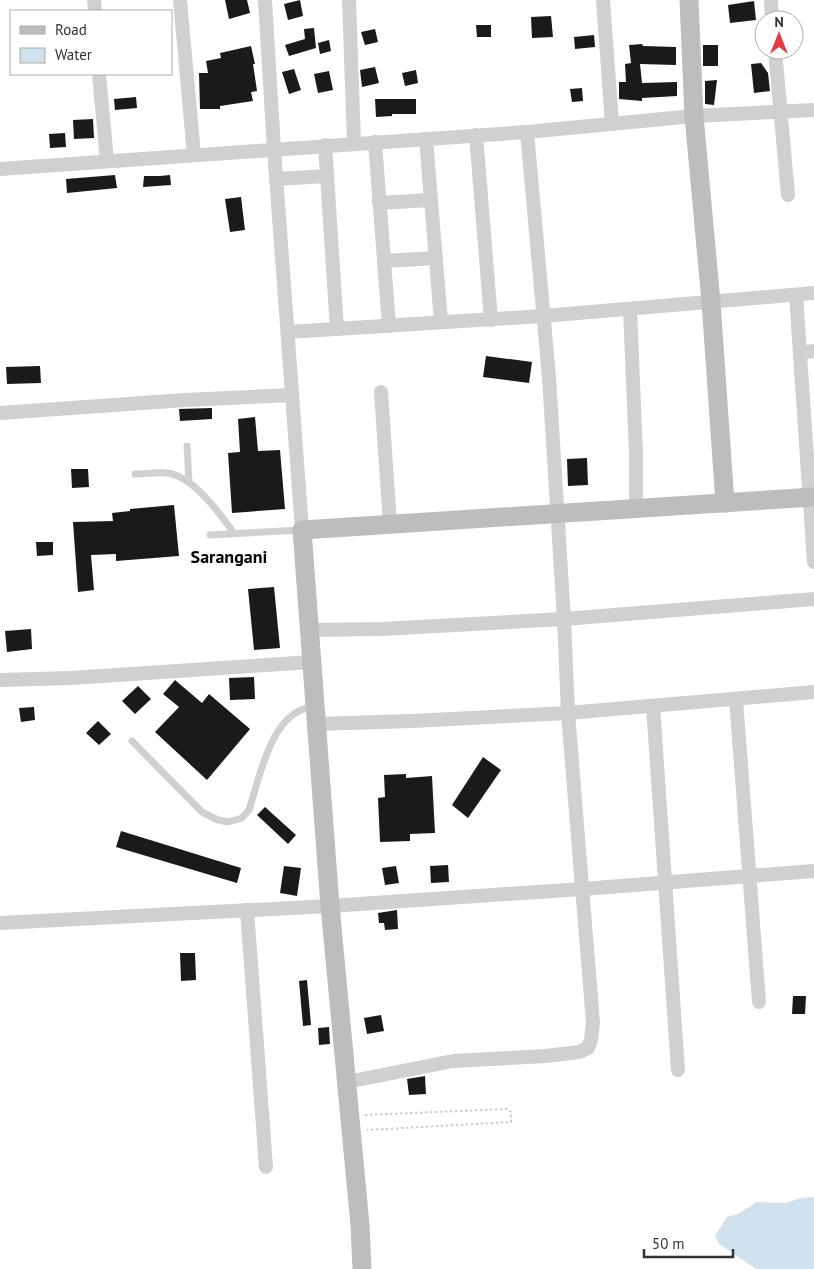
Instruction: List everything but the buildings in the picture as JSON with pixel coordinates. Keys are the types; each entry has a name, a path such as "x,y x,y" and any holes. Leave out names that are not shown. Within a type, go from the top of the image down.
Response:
{"street":[{"path":"180,0 194,155"},
{"path":"265,0 276,179 330,906 351,1123 362,1269"},
{"path":"349,0 354,143"},
{"path":"603,0 612,124"},
{"path":"687,1 694,116 711,302 725,503"},
{"path":"776,60 788,195"},
{"path":"99,75 107,161"},
{"path":"0,169 527,132 694,116 814,110"},
{"path":"347,1082 453,1061 546,1056 580,1052 588,1048 591,1040 593,1023 568,713 564,619 544,316 527,132"},
{"path":"476,135 491,320"},
{"path":"426,139 441,322"},
{"path":"375,142 388,326"},
{"path":"325,146 337,329"},
{"path":"276,179 326,176"},
{"path":"379,203 431,200"},
{"path":"384,261 436,258"},
{"path":"288,332 491,320 814,293"},
{"path":"796,295 807,352 814,562"},
{"path":"630,309 636,454 636,508"},
{"path":"380,392 390,524"},
{"path":"0,413 185,400 292,395"},
{"path":"302,530 812,498"},
{"path":"310,630 382,629 564,619 814,599"},
{"path":"0,680 71,678 312,662"},
{"path":"316,715 412,722 568,713 814,692"},
{"path":"736,699 759,1002"},
{"path":"653,706 678,1070"},
{"path":"0,923 330,906 814,871"},
{"path":"247,910 266,1167"}],"lane":[{"path":"187,446 189,482"},
{"path":"135,474 173,474 189,482 208,501 234,533"},
{"path":"210,535 302,530"},
{"path":"132,741 202,812 218,820 228,822 242,818 249,810 271,742 286,720 302,708 316,715"}],"path":[{"path":"507,1109 511,1112 511,1122 351,1123 507,1109"}],"water":[{"path":"814,1197 814,1269 756,1269 719,1244 715,1236 727,1217 738,1214 757,1202 786,1203 801,1198"}],"district":[{"name":"Sarangani","path":"229,557"}]}
